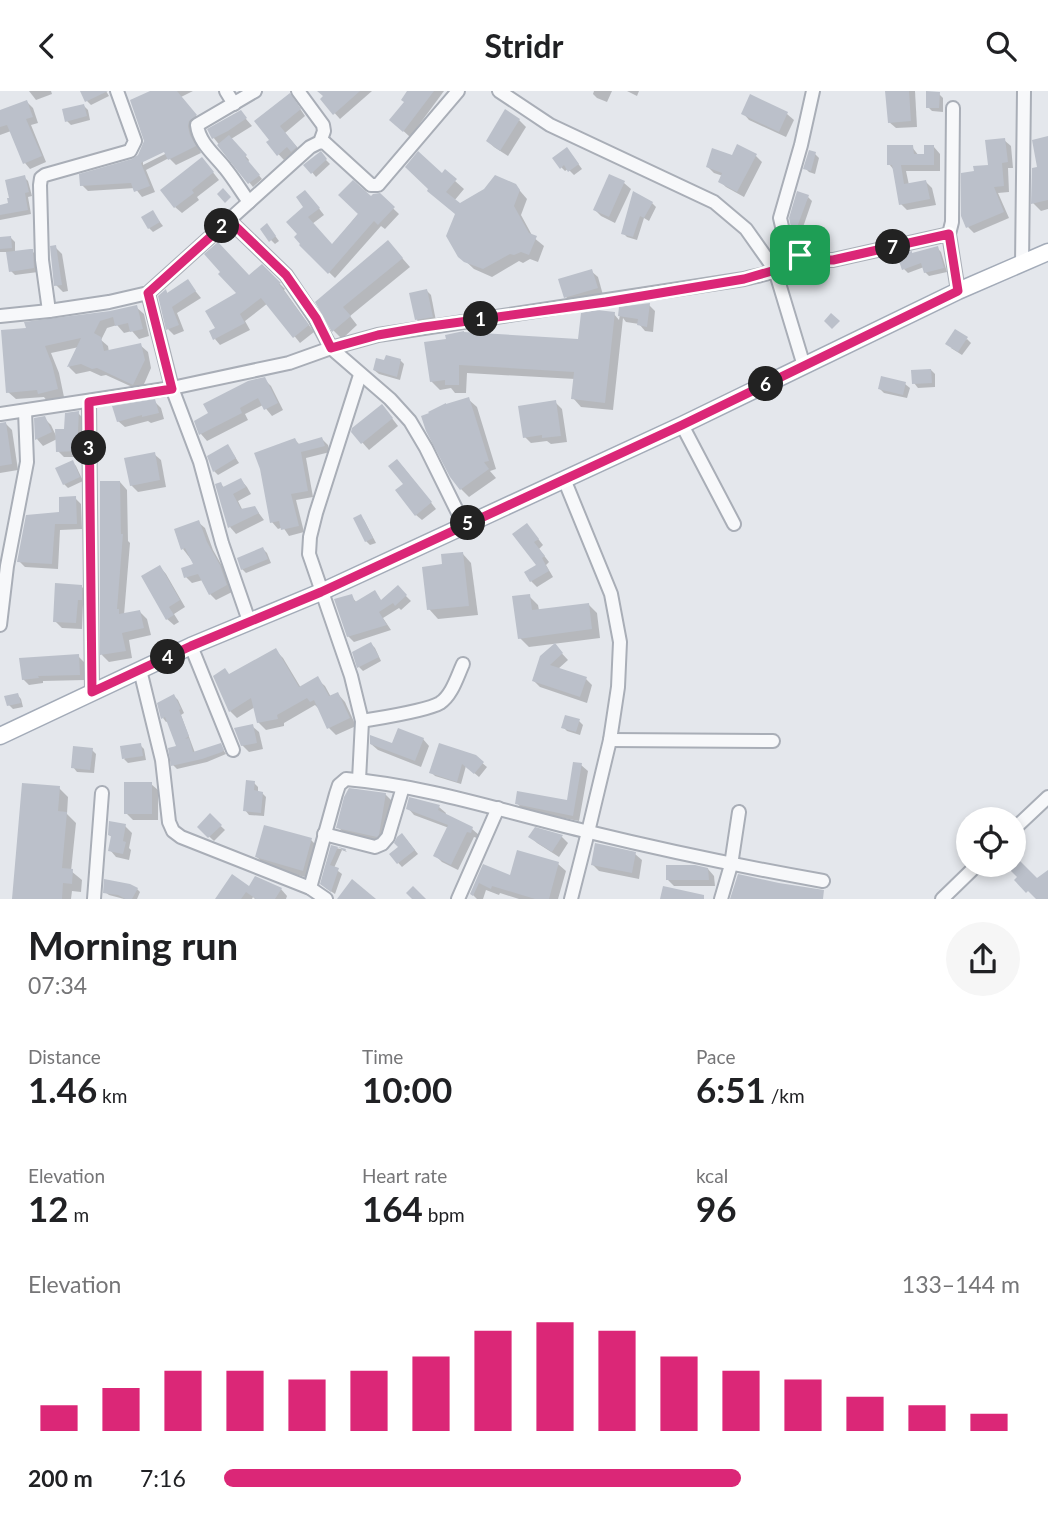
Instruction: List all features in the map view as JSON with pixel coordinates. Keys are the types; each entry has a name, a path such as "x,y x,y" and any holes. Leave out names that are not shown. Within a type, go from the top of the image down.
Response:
{"main road":[{"path":"0,736 191,646 321,592 682,425 958,291 1048,252"}],"street":[{"path":"48,311 42,260 41,178 130,151 135,141 117,91"},
{"path":"226,91 234,104"},
{"path":"249,202 202,141 197,125 255,91"},
{"path":"0,316 109,302 148,293 320,142 323,125 298,91"},
{"path":"320,142 325,143 371,185 378,185 458,91"},
{"path":"499,91 550,125 714,202 747,229 775,270 804,366"},
{"path":"813,91 780,218 783,231 800,255 833,260 949,234"},
{"path":"1022,264 1024,91"},
{"path":"953,108 952,222 949,234 958,291"},
{"path":"229,220 286,275 316,318 331,348 390,399 410,421 464,525"},
{"path":"0,414 172,389 289,363 378,335 744,279 795,262 800,255"},
{"path":"148,293 172,389 200,462 222,543 249,621"},
{"path":"359,780 362,721 351,676 309,554 316,513 360,375"},
{"path":"89,402 92,692"},
{"path":"0,625 7,566 27,462 25,411"},
{"path":"682,425 734,524"},
{"path":"564,479 611,594 620,642 618,687 610,740 589,832 570,898"},
{"path":"191,646 233,750"},
{"path":"362,721 429,708 440,703 449,693 463,664"},
{"path":"140,670 162,760 169,823 173,831 181,837 310,888 326,898"},
{"path":"610,740 773,741"},
{"path":"310,888 339,785 346,779 436,792 731,865 823,880"},
{"path":"324,834 374,847 382,844 388,837 402,787"},
{"path":"94,898 102,793"},
{"path":"1026,819 1046,802"},
{"path":"458,898 498,808"},
{"path":"721,898 731,865 739,812"},
{"path":"942,898 964,877"}],"building":[{"path":"80,91 108,91 85,102"},
{"path":"150,91 177,91 197,115 189,121 188,126 196,146 168,160 164,152 141,163 150,186 134,192 131,183 80,186 79,174 138,155 144,141 130,100"},
{"path":"317,91 360,91 333,115 320,99 323,96"},
{"path":"407,91 434,91 403,132 389,120 404,102 401,100"},
{"path":"885,91 909,91 911,121 888,123"},
{"path":"926,91 940,92 939,108 926,108"},
{"path":"290,93 301,109 280,126 297,147 291,152 287,147 277,156 266,142 269,140 254,121"},
{"path":"750,94 788,112 779,132 741,114"},
{"path":"27,100 33,117 26,119 42,156 23,164 7,125 0,127 0,110"},
{"path":"84,104 87,116 65,122 62,109"},
{"path":"505,109 520,119 500,151 486,141"},
{"path":"241,110 247,118 212,139 207,129"},
{"path":"229,135 260,175 248,184 217,145"},
{"path":"1048,136 1048,200 1031,204 1032,168 1037,167 1032,140"},
{"path":"1005,138 1008,162 1002,163 1004,186 994,187 1004,212 966,228 961,216 961,173 974,171 973,166 988,165 985,140"},
{"path":"737,144 757,154 737,192 718,182 722,173 706,167 712,148 732,155"},
{"path":"887,145 913,145 914,154 924,154 924,145 934,145 934,165 901,165 904,184 926,180 930,199 899,205 892,165 887,165"},
{"path":"567,147 579,164 568,172 564,165 560,169 552,158"},
{"path":"809,150 816,152 811,171 803,169"},
{"path":"321,151 327,159 311,174 303,165"},
{"path":"418,151 442,173 445,169 457,179 446,192 460,203 484,189 495,175 516,184 520,190 514,206 529,233 537,236 529,255 521,252 510,254 483,269 458,257 446,236 455,214 427,191 405,167"},
{"path":"202,157 214,172 192,190 194,193 174,208 160,190"},
{"path":"609,174 625,181 609,217 593,210"},
{"path":"25,175 29,192 25,193 28,210 0,215 0,205 8,203 9,198 5,180"},
{"path":"353,180 371,196 380,193 395,207 378,225 374,221 328,274 299,245 294,237 297,234 286,222 303,207 296,197 305,190 320,208 308,217 332,244 358,214 338,195"},
{"path":"223,188 231,197 225,203 217,194"},
{"path":"633,191 653,202 644,218 640,216 633,237 621,234"},
{"path":"797,191 809,195 796,230 791,227 789,218"},
{"path":"153,210 160,222 148,229 141,217"},
{"path":"267,223 276,236 269,242 260,229"},
{"path":"11,236 12,248 0,249 0,237"},
{"path":"388,240 403,258 343,307 351,316 332,332 315,302"},
{"path":"218,242 249,275 262,264 281,283 279,284 309,325 293,338 261,298 240,314 245,323 213,340 209,331 215,328 205,311 236,293 204,254"},
{"path":"56,245 62,285 54,286 50,246"},
{"path":"938,246 944,268 924,273 921,263 902,270 897,255"},
{"path":"33,249 34,268 9,272 6,252"},
{"path":"592,269 598,288 564,298 558,279"},
{"path":"188,279 196,291 172,307 179,325 166,330 158,296 166,289 167,293"},
{"path":"427,289 433,317 415,320 409,293"},
{"path":"650,303 647,327 637,325 638,319 618,316 619,307"},
{"path":"137,305 143,329 130,332 128,323 115,326 113,317 100,321 94,333 101,337 104,351 141,343 145,360 133,385 97,368 92,369 81,364 67,367 81,338 45,346 58,389 38,394 37,390 6,393 1,330 26,328 24,322"},
{"path":"597,310 615,312 605,403 571,399 574,372 459,365 459,385 445,385 445,380 430,382 424,342 446,339 445,335 464,331 578,339 581,313"},
{"path":"831,313 840,321 832,329 824,321"},
{"path":"955,329 968,337 958,352 945,344"},
{"path":"386,355 401,359 397,377 373,370 376,358 384,360"},
{"path":"931,369 932,383 912,384 911,370"},
{"path":"881,376 906,382 903,395 878,389"},
{"path":"265,377 278,403 264,410 258,398 240,408 242,413 199,435 194,421 208,413 203,404 248,381"},
{"path":"469,397 489,461 484,462 489,469 460,490 450,477 421,416 446,403"},
{"path":"155,399 159,413 117,422 112,406"},
{"path":"556,400 561,436 523,438 518,406"},
{"path":"382,404 393,418 361,444 351,432 352,428"},
{"path":"79,411 77,451 56,452 55,429 64,429 65,413"},
{"path":"45,416 52,432 35,440 34,418"},
{"path":"6,422 12,464 0,466 0,423"},
{"path":"322,437 325,446 301,452 308,491 291,494 299,526 281,530 279,521 270,523 260,469 254,453 295,438 298,444"},
{"path":"228,444 236,458 213,472 207,456"},
{"path":"155,452 160,480 130,486 124,458"},
{"path":"397,459 432,502 415,516 395,490 403,484 388,466"},
{"path":"73,460 80,477 63,485 55,468"},
{"path":"241,478 246,487 233,494 241,509 255,506 259,513 228,528 215,484 221,482 223,487"},
{"path":"100,481 120,481 123,534 117,609 119,614 140,610 144,628 122,633 126,651 100,655"},
{"path":"76,496 77,524 55,524 52,564 17,562 26,515 59,512 59,497"},
{"path":"361,514 373,538 365,542 353,518"},
{"path":"199,520 227,585 209,595 198,574 184,578 181,568 193,564 185,548 181,550 174,529"},
{"path":"527,523 539,539 534,542 545,556 542,558 549,571 530,582 524,572 536,565 512,534"},
{"path":"263,547 268,559 241,570 237,558"},
{"path":"463,552 469,606 427,610 422,567 442,564 441,554"},
{"path":"160,565 180,600 169,607 174,615 166,620 141,576"},
{"path":"55,583 82,585 82,600 78,600 76,623 53,622"},
{"path":"398,585 407,595 395,606 393,603 379,612 387,625 347,637 334,599 352,594 355,602 375,590 381,600"},
{"path":"530,594 532,610 589,603 592,629 518,639 512,596"},
{"path":"371,642 379,657 357,668 352,652"},
{"path":"555,643 563,653 550,665 587,677 580,697 532,681 540,656"},
{"path":"276,648 299,687 318,676 329,696 338,692 350,718 327,729 314,700 310,702 307,698 277,715 278,719 257,723 251,698 229,712 213,676 225,668 229,674"},
{"path":"79,654 80,675 38,676 39,678 22,680 19,658"},
{"path":"18,693 21,703 7,706 4,696"},
{"path":"174,694 189,736 185,739 189,738 193,752 221,743 224,750 222,752 171,766 168,748 176,746 165,717 161,719 157,703"},
{"path":"565,715 580,719 576,732 561,728"},
{"path":"253,724 257,743 241,746 234,728"},
{"path":"398,728 424,738 415,761 370,744 370,735 392,743"},
{"path":"141,743 143,756 122,759 120,746"},
{"path":"439,743 476,755 484,762 474,774 462,764 457,782 429,773"},
{"path":"73,746 93,748 90,770 71,768"},
{"path":"573,762 582,763 573,816 515,804 517,791 567,800"},
{"path":"246,780 255,781 254,790 263,792 261,813 243,811"},
{"path":"124,782 152,782 152,814 124,814"},
{"path":"22,783 60,786 58,811 67,812 62,868 73,869 72,884 63,883 62,899 12,899"},
{"path":"349,788 386,793 377,837 336,828"},
{"path":"409,797 440,805 438,810 473,827 471,833 467,832 451,865 433,856 448,825 406,809"},
{"path":"210,813 222,825 208,838 197,827"},
{"path":"109,821 126,824 123,854 108,851 111,836 108,835"},
{"path":"264,825 312,838 303,871 255,857"},
{"path":"535,827 563,835 552,852 528,837"},
{"path":"402,833 415,850 397,864 389,854 398,847 394,843"},
{"path":"595,843 636,852 632,873 591,865"},
{"path":"331,845 346,849 345,851 338,847 330,865 339,868 331,892 320,884"},
{"path":"517,850 559,862 549,899 535,899 492,886 491,889 479,883 473,896 470,894 483,864 510,875"},
{"path":"666,865 708,868 709,880 666,880"},
{"path":"1026,867 1037,878 1048,870 1048,899 1036,899 1014,880 1017,877 1026,877"},
{"path":"232,874 249,886 255,876 282,888 275,899 256,899 246,892 241,899 215,899"},
{"path":"738,874 824,890 823,899 730,899"},
{"path":"104,879 138,888 132,899 125,899 103,893"},
{"path":"352,879 376,899 337,899"},
{"path":"413,886 426,899 412,899 406,893"},
{"path":"663,886 704,895 704,899 660,899"}],"route":[{"path":"229,220 286,275 316,318 331,348 378,335 424,327 606,302 744,279 786,267 800,255 833,260 949,234 958,291 682,425 321,592 191,646 92,692 89,402 172,389 148,293 229,220"}]}
